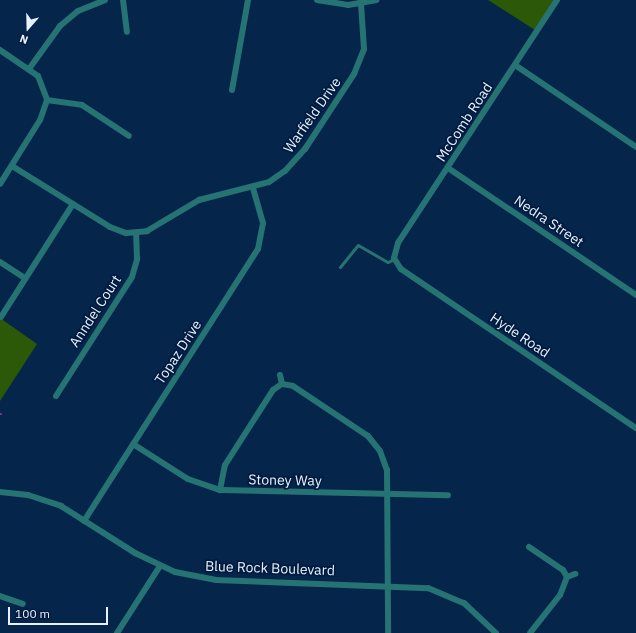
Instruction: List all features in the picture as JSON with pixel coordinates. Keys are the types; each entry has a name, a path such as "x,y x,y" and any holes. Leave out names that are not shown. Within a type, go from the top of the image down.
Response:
{"street":[{"path":"29,69 60,26 78,11 105,0"},
{"path":"123,0 127,32"},
{"path":"232,90 248,0"},
{"path":"317,0 361,4 377,0"},
{"name":"McComb Road","path":"394,259 398,243 557,0"},
{"name":"Warfield Drive","path":"136,234 158,226 199,200 253,188 285,171 305,149 354,74 364,49 361,4"},
{"path":"0,50 29,69 41,81 47,100 40,120 0,184"},
{"path":"515,65 636,147"},
{"path":"47,100 82,105 129,136"},
{"path":"12,166 118,231 136,234"},
{"name":"Nedra Street","path":"448,168 636,295"},
{"name":"Topaz Drive","path":"84,521 258,249 263,223 253,188"},
{"path":"1,317 73,204"},
{"name":"Anndel Court","path":"56,396 132,277 137,259 136,234"},
{"name":"Hyde Road","path":"394,259 401,270 636,428"},
{"path":"0,262 25,278"},
{"path":"280,375 282,384"},
{"path":"220,490 225,465 273,390 282,384 293,386 374,442 384,460 387,494 386,584 388,633"},
{"name":"Stoney Way","path":"133,444 188,480 220,490 448,494"},
{"name":"Blue Rock Boulevard","path":"0,492 44,500 84,521 160,566 216,580 386,584 428,588 449,594 476,613 496,633"},
{"path":"529,547 563,570 567,577"},
{"path":"117,633 160,566"},
{"path":"530,633 560,595 567,577 575,574"},
{"path":"0,596 23,604"}],"lane":[{"path":"340,267 358,245 388,262 394,259"}],"green space":[{"path":"488,0 554,0 535,30"},
{"path":"0,318 37,344 0,401"}]}
